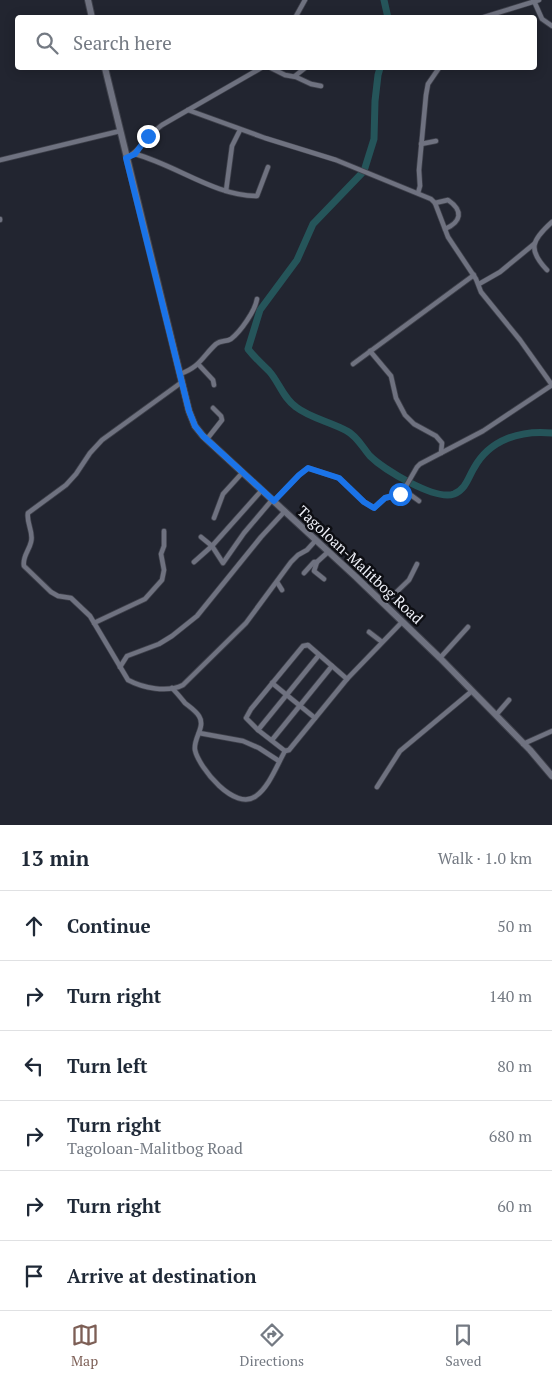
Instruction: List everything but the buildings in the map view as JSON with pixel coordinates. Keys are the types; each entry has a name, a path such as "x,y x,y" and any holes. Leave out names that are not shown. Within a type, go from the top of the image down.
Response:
{"main road":[{"path":"88,0 91,15"},
{"name":"Tagoloan-Malitbog Road","path":"105,70 191,419 199,432 440,658 552,776"}],"street":[{"path":"297,15 305,0"},
{"path":"491,15 536,1 542,19 552,26"},
{"path":"126,158 135,154 153,131 258,70"},
{"path":"275,70 286,75 295,76 310,84 321,86"},
{"path":"295,76 302,70"},
{"path":"418,193 427,90 437,70"},
{"path":"188,110 240,130 360,169 418,193 435,203 445,229 458,254 474,275 481,292 520,340 552,385 483,431 416,466 404,490 400,494 385,498 374,508 364,502 339,478 308,468 273,500 244,533 223,563 212,546 201,537"},
{"path":"0,160 120,130"},
{"path":"226,191 232,146 240,130"},
{"path":"421,144 436,141"},
{"path":"135,154 166,164 226,191 242,195 257,196 268,167"},
{"path":"435,203 448,200 453,203 457,211 456,223 445,229"},
{"path":"479,284 500,272 534,244 538,236 552,222"},
{"path":"534,244 535,256 546,270"},
{"path":"353,364 474,275"},
{"path":"180,374 199,365 218,342 229,340 238,332 254,310 257,299"},
{"path":"370,351 391,376 393,390 402,411 414,424 436,436 442,443 441,453"},
{"path":"199,365 213,380 214,385"},
{"path":"182,382 102,440 90,452 76,474 66,485 27,515 32,540 23,560 24,566 51,592 72,599 90,616 125,677 134,683 150,688 172,688 182,685 246,623 298,555 308,550 316,540"},
{"path":"207,439 222,420 221,416 213,408"},
{"path":"214,518 223,494 243,472"},
{"path":"194,562 212,546 262,490"},
{"path":"404,490 419,501"},
{"path":"120,668 127,656 159,644 197,616 261,537 285,511"},
{"path":"94,623 145,599 162,580 164,574 161,554 164,546 164,531"},
{"path":"304,573 314,562 317,562 328,552"},
{"path":"317,562 314,571 324,579"},
{"path":"384,604 406,583 417,564"},
{"path":"276,582 282,590"},
{"path":"172,688 199,716 201,725 195,747 200,760 224,790 240,800 251,799 263,788 285,751 289,750 346,678 402,622"},
{"path":"440,658 468,627"},
{"path":"370,632 382,642"},
{"path":"285,751 247,720 247,716 272,683 304,645 308,645 346,678"},
{"path":"258,730 319,655"},
{"path":"272,740 332,666"},
{"path":"272,683 314,718"},
{"path":"377,787 400,751 472,691"},
{"path":"496,715 509,700"},
{"path":"523,744 552,730"},
{"path":"199,733 243,741 279,761"}],"waterway":[{"path":"384,0 387,15"},
{"path":"379,70 375,101 374,139 364,171 313,224 297,260 260,310 248,349 269,371 288,399 296,407 351,433 377,462 397,476 435,493 445,495 458,492 464,486 481,458 498,443 507,438 529,433 552,433"}],"route":[{"path":"148,136 135,154 126,158 191,419 195,426 203,436 274,501 308,468 332,474 339,478 364,502 374,508 385,498 400,494"}]}
